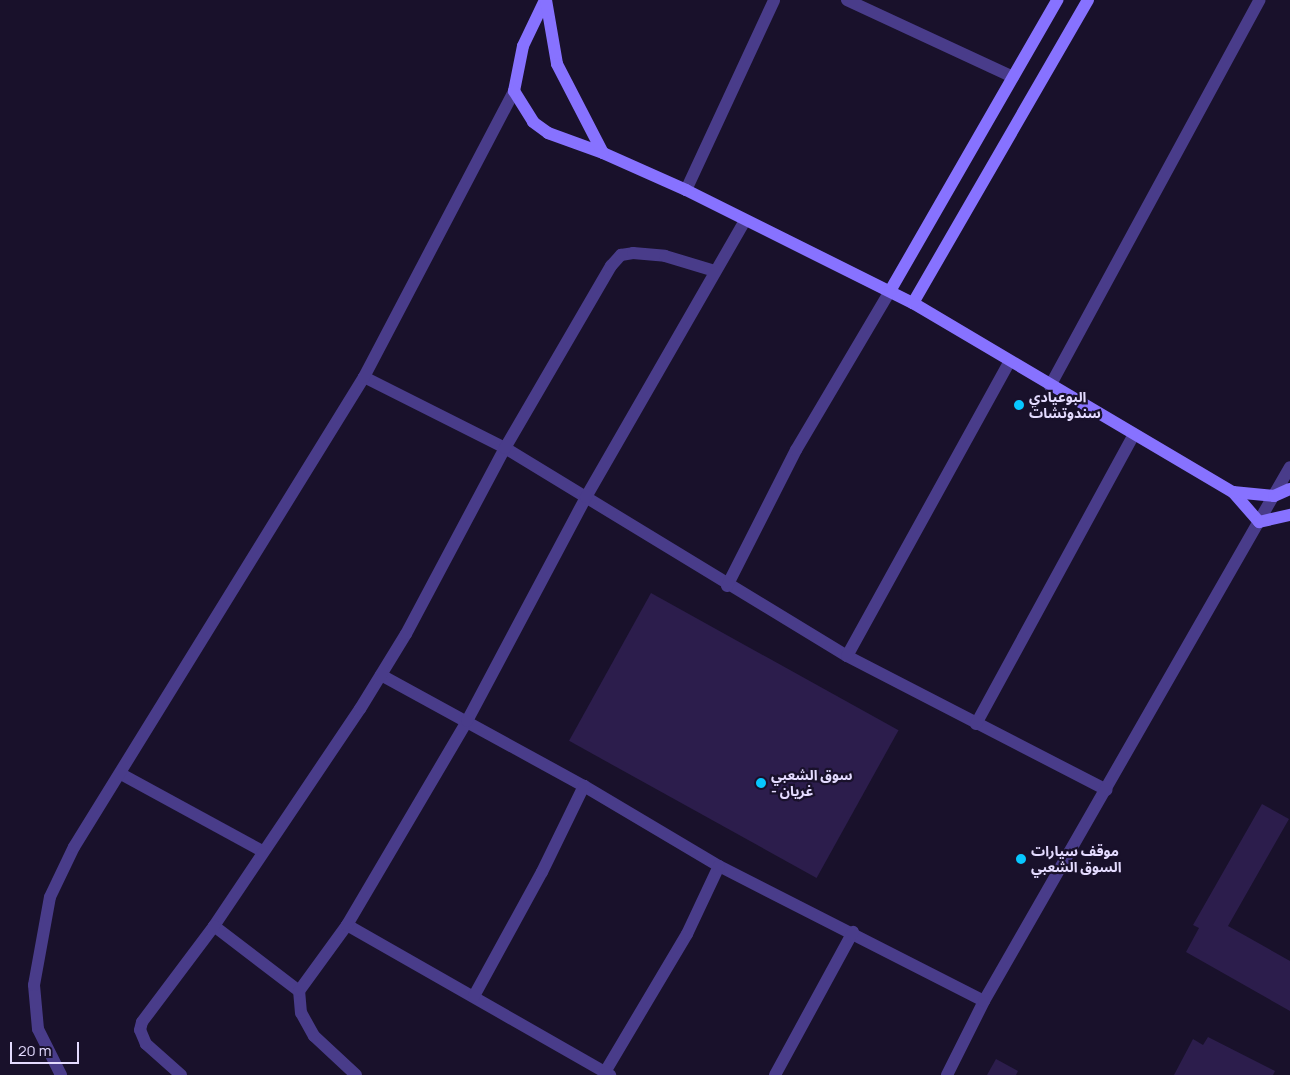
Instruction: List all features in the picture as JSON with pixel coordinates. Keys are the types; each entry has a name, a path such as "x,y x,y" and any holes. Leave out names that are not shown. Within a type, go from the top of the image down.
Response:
{"main road":[{"path":"545,0 524,46 514,91 533,122 548,133 603,153 686,190 913,303 1009,362 1233,492 1259,522 1290,515"},
{"path":"545,0 557,64 603,153"},
{"path":"890,291 1056,0"},
{"path":"913,303 1088,0"},
{"path":"1233,492 1274,496 1290,490"}],"street":[{"path":"686,190 774,0"},
{"path":"848,0 1013,77"},
{"path":"1050,386 1260,0"},
{"path":"61,1075 38,1029 34,985 39,942 50,897 62,872 121,774 364,377 514,91"},
{"path":"356,1075 314,1036 301,1013 300,991 347,926 468,721 586,498 745,220"},
{"path":"181,1075 146,1044 140,1030 142,1022 214,926 262,851 381,675 435,583 505,448 621,255 665,256 715,271"},
{"path":"727,586 796,450 890,291"},
{"path":"847,656 1009,362"},
{"path":"364,377 505,448 727,586 847,656 1107,790"},
{"path":"976,724 1134,434"},
{"path":"947,1075 984,1001 1107,790 1290,467"},
{"path":"381,675 584,786 719,866 853,932 984,1001"},
{"path":"121,774 262,851"},
{"path":"474,996 542,872 584,786"},
{"path":"347,926 474,996 608,1074 687,934 719,866"},
{"path":"214,926 300,991"},
{"path":"775,1075 853,932"}],"building":[{"path":"651,593 899,730 817,878 569,741"},
{"path":"1262,804 1289,819 1228,926 1290,961 1290,1011 1186,952 1199,928 1193,925"},
{"path":"1208,1037 1275,1071 1273,1075 1174,1075 1193,1039 1203,1045"},
{"path":"996,1059 1018,1071 1016,1075 987,1075"}],"place":[{"name":"البوعيادي سندوتشات","path":"1019,405"},
{"name":"سوق الشعبي - غريان","path":"761,783"},
{"name":"موقف سيارات السوق الشعبي","path":"1021,859"}]}
